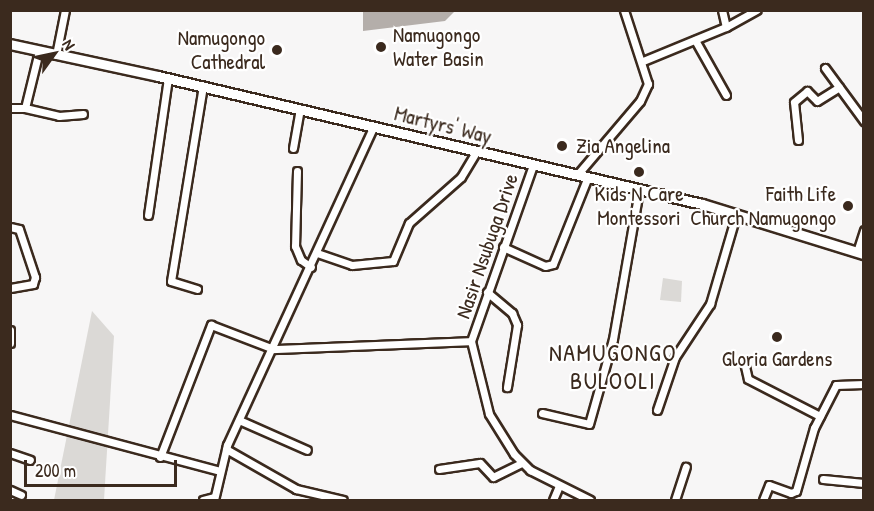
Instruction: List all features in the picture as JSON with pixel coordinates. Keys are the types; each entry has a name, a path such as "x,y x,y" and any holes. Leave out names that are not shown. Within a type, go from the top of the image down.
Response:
{"main road":[{"name":"Martyrs' Way","path":"10,45 203,86 639,190 736,215 860,253"}],"street":[{"path":"56,55 65,10"},
{"path":"577,175 644,95 648,79 624,10"},
{"path":"722,10 726,27"},
{"path":"643,60 726,27 757,10"},
{"path":"695,40 726,95"},
{"path":"25,108 39,51"},
{"path":"825,68 864,121"},
{"path":"148,215 168,78"},
{"path":"197,289 171,281 203,86"},
{"path":"798,140 792,103 807,91 817,101 839,87"},
{"path":"10,108 25,108 59,116 83,114"},
{"path":"293,148 300,109"},
{"path":"204,501 214,499 226,449 274,349 374,127"},
{"path":"317,253 352,265 393,261 409,223 461,177 476,152"},
{"name":"Nasir Nsubuga Drive","path":"533,165 471,341 489,414 522,463 559,486 590,501"},
{"path":"297,171 295,246 301,261 311,267"},
{"path":"503,247 545,266 553,264 587,179"},
{"path":"542,413 589,424 613,339 639,190"},
{"path":"657,410 679,350 710,304 736,215"},
{"path":"10,227 19,229 35,280 10,288"},
{"path":"860,253 864,230"},
{"path":"487,292 512,313 517,325 507,387"},
{"path":"160,457 210,326 274,349 471,341"},
{"path":"10,330 10,343"},
{"path":"744,362 748,379 820,416"},
{"path":"763,501 769,484 791,494 796,491 820,416 836,385 864,384"},
{"path":"10,415 160,457 220,471"},
{"path":"239,420 307,450"},
{"path":"226,449 296,489 343,501"},
{"path":"10,453 30,460"},
{"path":"439,469 480,463 493,477 522,463"},
{"path":"675,501 686,467"},
{"path":"823,479 864,483"},
{"path":"553,501 559,486"},
{"path":"10,490 21,495"}],"shaded area":[{"path":"363,10 455,11 445,21 363,31"},
{"path":"663,278 682,281 681,302 660,300"},
{"path":"92,311 114,336 104,500 54,500"}],"place":[{"name":"Namugongo Water Basin","path":"381,47"},
{"name":"Namugongo Cathedral","path":"277,50"},
{"name":"Zia Angelina","path":"562,146"},
{"name":"Kids N Care Montessori","path":"639,172"},
{"name":"Faith Life Church Namugongo","path":"848,206"},
{"name":"Gloria Gardens","path":"777,337"}],"district":[{"name":"NAMUGONGO BULOOLI","path":"613,367"}]}
